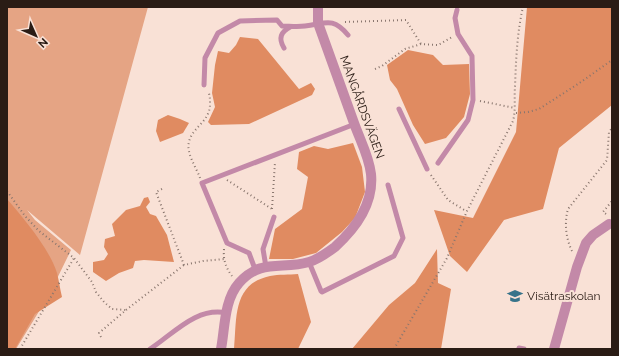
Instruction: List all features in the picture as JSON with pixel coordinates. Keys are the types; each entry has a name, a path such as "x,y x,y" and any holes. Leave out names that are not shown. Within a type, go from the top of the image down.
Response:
{"street":[{"name":"MANGÅRDSVÄGEN","path":"255,269 309,262 324,256 354,228 362,216 371,189 370,166 318,23 318,7"},
{"path":"554,349 586,242 608,219"},
{"path":"221,349 230,297 242,280 255,269"}],"lane":[{"path":"438,163 468,120 473,100 472,56 458,34 455,18 457,10"},
{"path":"204,85 205,58 218,33 240,21 277,20 282,26 305,26 330,22 338,25 348,35"},
{"path":"284,48 280,39 282,34 291,26"},
{"path":"399,109 427,169"},
{"path":"255,269 250,253 227,242 202,183 355,124"},
{"path":"309,262 322,292 394,256 403,238 388,185"},
{"path":"266,267 263,249 274,218"},
{"path":"150,349 196,316 208,312 219,311 227,313"}],"path":[{"path":"394,349 447,258 466,211 514,121 516,113 516,56 523,7"},
{"path":"330,22 406,20 421,44"},
{"path":"375,69 382,66 405,49 421,44 438,45 458,34"},
{"path":"516,113 539,109 612,60"},
{"path":"202,183 188,149 189,141 192,135 205,120 210,109 210,94 204,85"},
{"path":"473,100 515,108"},
{"path":"574,254 567,237 566,216 568,209 607,160 609,132 612,128"},
{"path":"272,156 276,164 272,209 274,218"},
{"path":"427,169 448,200 466,211"},
{"path":"219,176 272,209"},
{"path":"162,189 156,192 184,265"},
{"path":"7,191 25,216 39,231 74,258 92,282 96,292 104,302 112,309 126,310"},
{"path":"608,219 603,212 612,201"},
{"path":"227,242 224,249 225,266 234,279"},
{"path":"20,349 74,258"},
{"path":"102,337 99,333 184,265 202,261 224,259"}],"shaded area":[{"path":"7,7 148,7 80,255 27,210 35,220 71,250 49,295 16,349 7,349"},
{"path":"527,7 612,7 612,105 559,148 543,209 504,220 467,272 450,256 434,210 473,218 516,132"},
{"path":"240,37 258,39 299,89 311,83 315,89 312,95 249,124 211,125 208,122 215,107 212,93 218,51 229,53 236,45"},
{"path":"408,50 433,55 443,65 469,64 470,94 464,117 446,138 425,144 413,125 397,89 390,80 387,65"},
{"path":"168,115 189,123 183,133 160,142 156,131 158,120"},
{"path":"353,143 362,167 365,192 355,218 342,232 316,253 293,259 269,259 275,229 302,209 308,177 297,169 299,152 314,146 328,149"},
{"path":"148,197 150,202 146,207 150,214 156,216 167,235 174,262 144,260 135,261 133,268 119,273 106,281 93,272 93,262 104,260 108,254 104,247 105,239 115,236 112,224 126,210 140,206 144,198"},
{"path":"7,199 21,215 48,254 57,273 62,297 35,314 15,349 7,349"},
{"path":"437,249 438,283 451,289 441,349 352,349 389,305 415,283"},
{"path":"298,274 311,322 298,349 234,349 239,304 249,287 258,280 270,276"}],"place":[{"name":"Visätraskolan","path":"515,296"}]}
